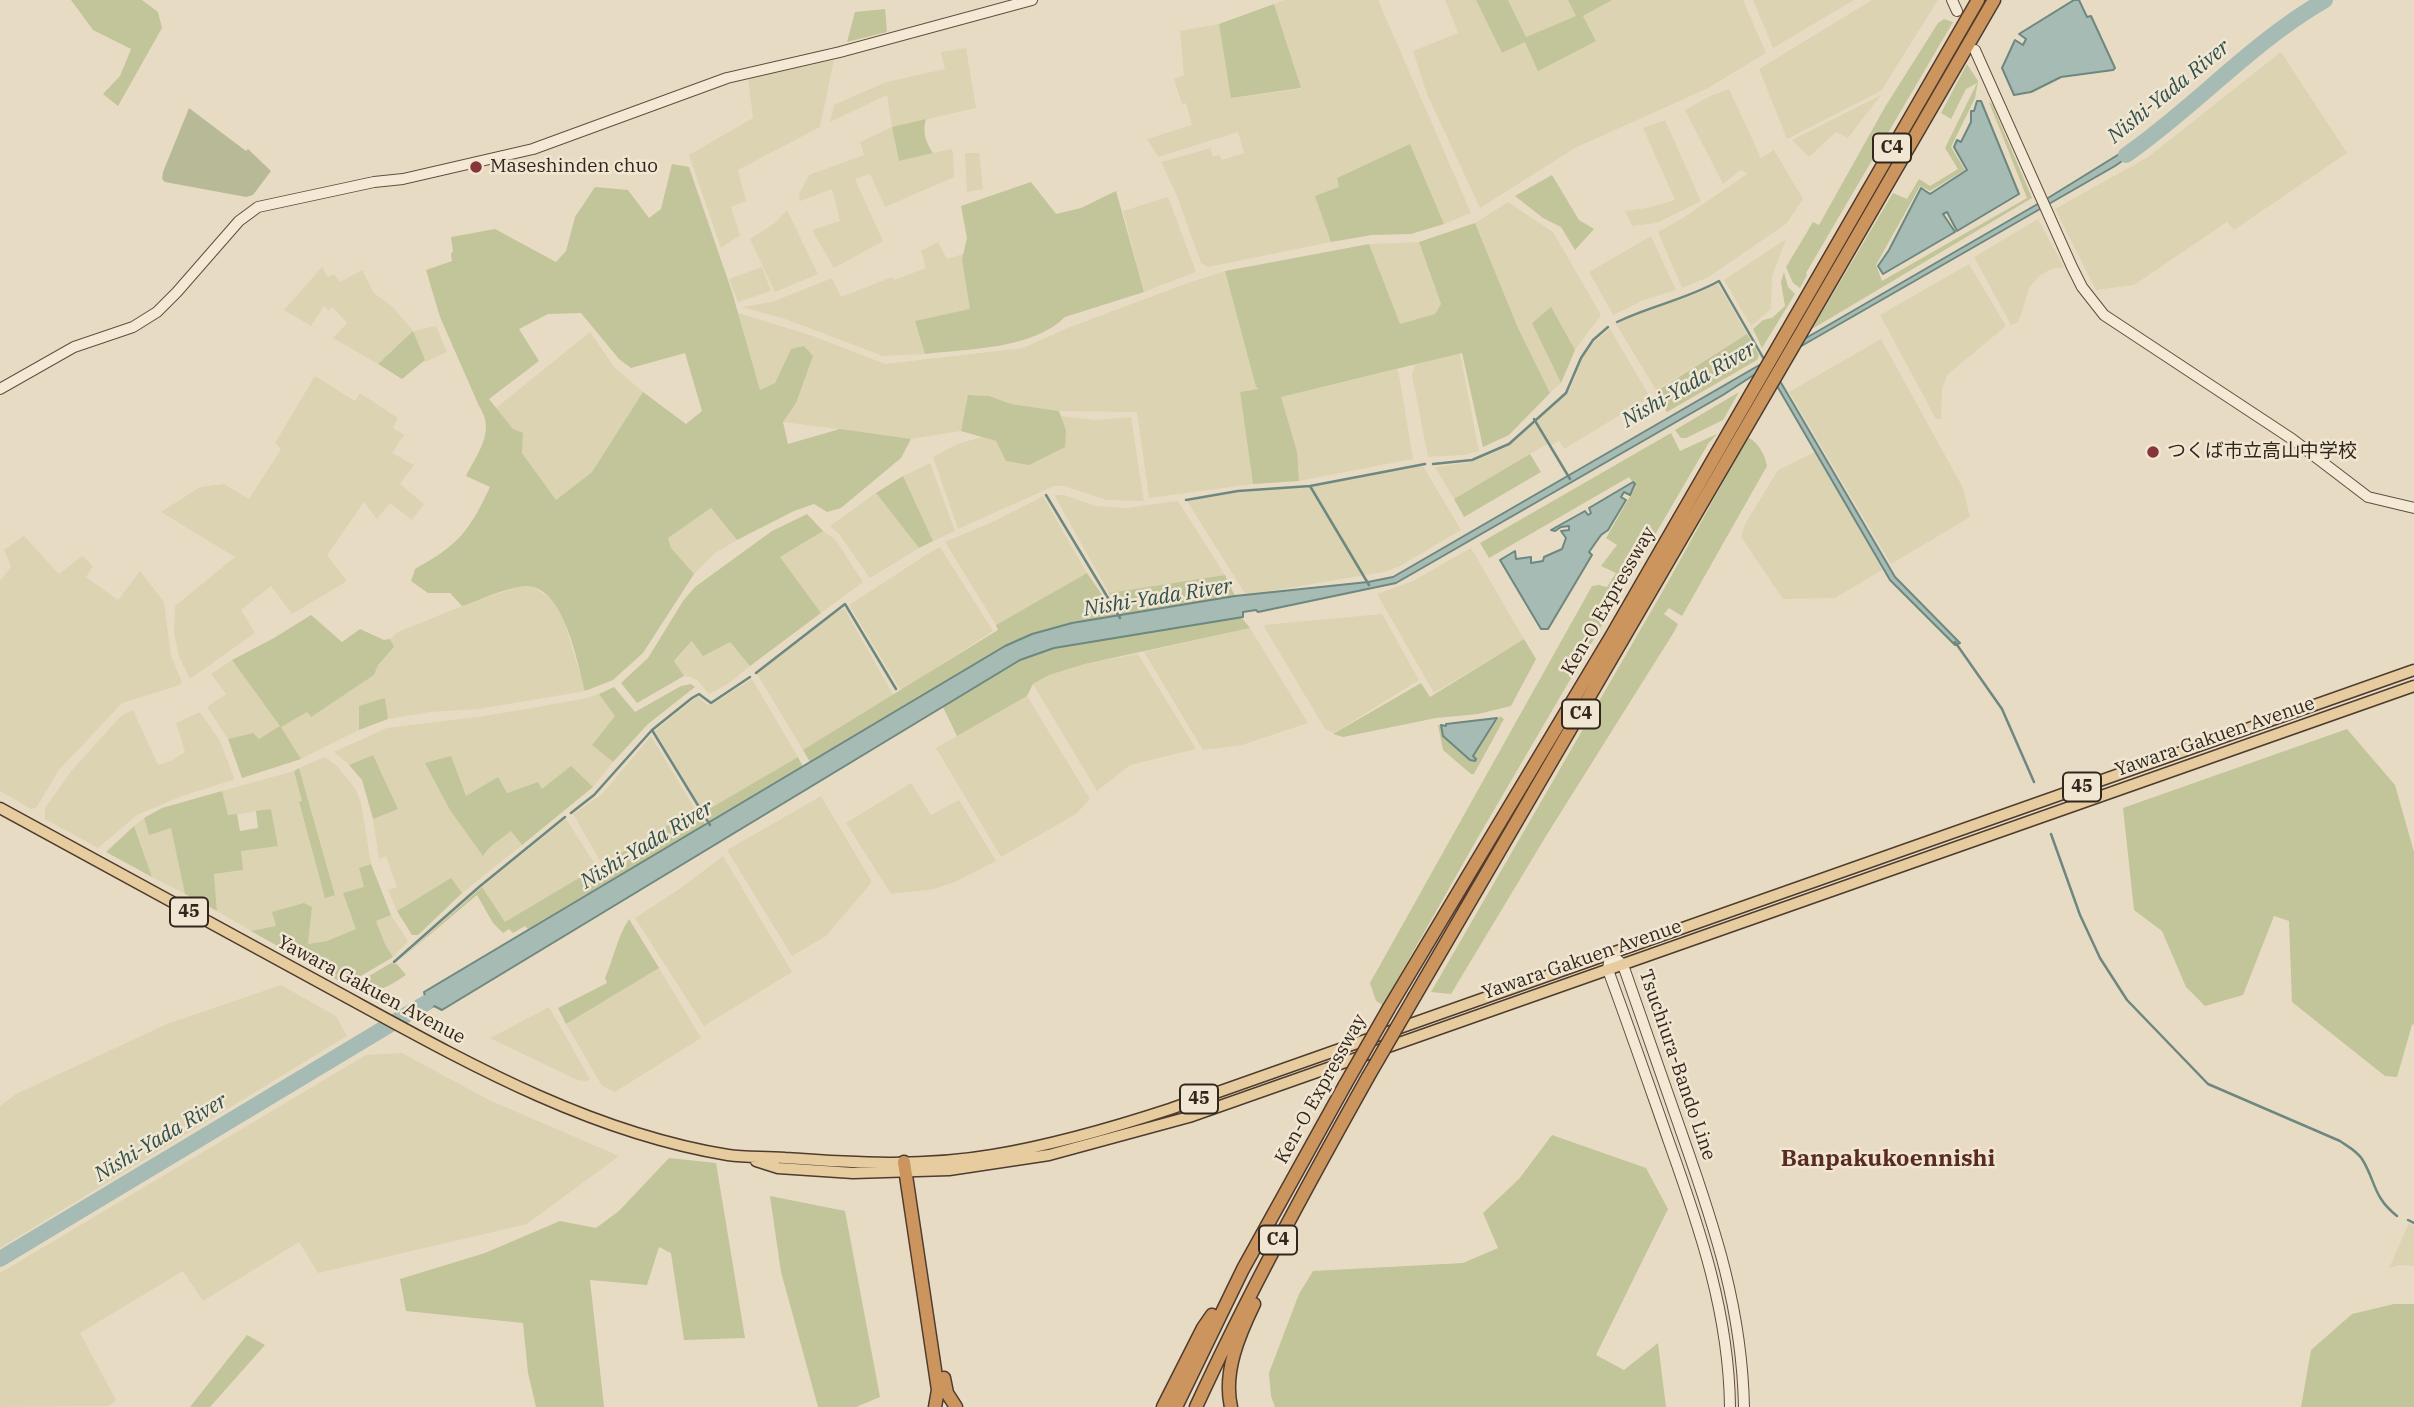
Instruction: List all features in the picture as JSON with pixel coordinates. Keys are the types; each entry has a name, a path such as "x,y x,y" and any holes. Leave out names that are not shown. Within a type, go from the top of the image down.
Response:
{"highway":[{"name":"Ken-O Expressway","path":"1176,1407 1243,1269 1345,1085 1605,647 1978,0"},
{"name":"Ken-O Expressway","path":"1196,1407 1257,1280 1353,1102 1672,560 1744,430 1994,0"},
{"path":"1231,1407 1229,1380 1242,1328 1353,1102"},
{"path":"905,1168 938,1390 935,1407"},
{"path":"1163,1407 1203,1328 1243,1269"},
{"path":"928,1317 938,1343 947,1393 956,1407"}],"main road":[{"name":"Yawara Gakuen Avenue","path":"0,808 410,1032 529,1092 592,1118 683,1146 743,1157 778,1168 853,1174 991,1156 1083,1136 1223,1091 2414,670"},
{"name":"Yawara Gakuen Avenue","path":"905,1168 949,1170 1049,1155 1189,1117 2414,686"}],"street":[{"path":"0,389 74,347 133,327 157,312 239,220 258,207 374,182 403,179 533,149 727,78 867,45 1032,0"},
{"path":"1952,0 1957,11"},
{"path":"1975,50 2082,286 2104,315 2292,439 2368,496 2414,508"},
{"name":"Tsuchiura-Bando Line","path":"1611,954 1623,965 1723,1256 1739,1338 1744,1407"},
{"name":"Tsuchiura-Bando Line","path":"1611,954 1608,970 1711,1266 1725,1337 1730,1407"}],"shaded area":[{"path":"1285,0 1378,0 1471,213 1444,224 1410,144 1337,178 1340,187 1316,196 1331,242 1208,267 1201,263 1177,196 1161,162 1211,148 1212,156 1219,155 1222,160 1244,153 1238,132 1158,157 1147,139 1192,125 1186,103 1182,104 1174,79 1184,75 1180,31 1219,24 1232,98 1301,89 1274,4"},
{"path":"1445,0 1476,0 1502,53 1525,42 1596,41 1583,16 1612,0 1743,0 1766,53 1708,88 1575,148 1480,208 1427,94 1413,51 1458,33"},
{"path":"1508,0 1568,0 1577,16 1526,37"},
{"path":"1753,0 1854,0 1773,48"},
{"path":"1872,0 1938,0 1881,91 1787,139 1759,69"},
{"path":"966,48 976,108 893,127 899,161 951,149 954,177 885,207 870,174 855,179 883,241 834,268 812,230 840,221 832,189 800,201 799,194 809,175 864,155 860,142 892,127 887,95 830,122 834,105 886,82 945,69 941,52"},
{"path":"2281,52 2347,153 2234,230 2227,222 2134,285 2096,290 2055,209 2148,157"},
{"path":"834,60 820,127 738,170 746,201 731,207 740,235 721,248 689,155 753,118 748,78"},
{"path":"1729,89 1761,158 1774,150 1803,199 1786,224 1707,278 1682,288 1658,232 1747,174 1741,170 1723,184 1685,110"},
{"path":"1881,95 1848,138 1836,132 1809,157 1792,140"},
{"path":"1665,120 1701,201 1657,223 1632,226 1625,211 1675,200 1643,128"},
{"path":"965,153 979,153 983,189 967,192"},
{"path":"1168,197 1196,272 1144,292 1123,211"},
{"path":"1508,202 1553,232 1601,315 1575,350 1551,308 1532,322 1561,383 1550,393 1518,328 1475,223"},
{"path":"787,210 818,274 775,292 750,239 775,223"},
{"path":"2038,219 2064,267 2051,269 2039,276 2029,288 2017,323 2011,325 1974,257"},
{"path":"1651,236 1676,290 1644,300 1613,315 1589,272"},
{"path":"1786,239 1772,277 1771,309 1751,326 1724,280"},
{"path":"938,242 947,259 963,254 971,310 916,321 925,354 883,356 785,319 742,307 772,302 832,278 841,297 892,277 894,280 926,268 921,251"},
{"path":"1419,242 1441,304 1435,314 1399,325 1369,244"},
{"path":"1969,264 2006,326 1947,375 1942,390 1941,419 1936,419 1880,315"},
{"path":"322,267 328,277 334,274 340,282 362,270 374,293 393,307 413,331 378,364 333,338 347,323 332,307 329,310 324,306 311,326 284,310"},
{"path":"762,267 771,291 738,302 729,279"},
{"path":"1225,271 1256,387 1260,389 1240,393 1253,484 1149,498 1137,412 1059,411 1011,404 989,396 969,395 961,431 911,439 783,422 796,403 791,349 775,383 760,390 738,313 810,335 885,364 1023,348 1070,327"},
{"path":"1718,284 1747,334 1656,390 1616,324 1638,313 1694,295"},
{"path":"436,326 447,352 425,362 413,331"},
{"path":"1610,329 1650,397 1564,449 1559,441 1551,445 1536,419 1570,390 1582,359 1592,344"},
{"path":"590,332 615,368 643,392 592,472 556,500 522,453 513,429 496,408"},
{"path":"1881,339 1963,488 1970,517 1891,564 1789,392"},
{"path":"1460,353 1479,451 1463,455 1428,457 1412,375 1415,365"},
{"path":"1398,369 1413,459 1299,481 1298,465 1280,397"},
{"path":"315,376 355,401 360,393 398,418 393,428 404,435 392,453 414,465 400,484 424,504 412,520 390,503 377,519 364,502 327,555 347,581 292,614 271,586 241,610 255,633 190,679 179,657 174,632 175,606 235,557 161,512 200,487 224,484 249,499 281,449 275,443"},
{"path":"1061,416 1095,420 1131,417 1144,501 1107,500 1064,486 1054,486 958,529 933,457 957,444 982,437 996,441 1066,430"},
{"path":"1534,422 1547,444 1454,499 1435,467 1472,462 1507,447"},
{"path":"1817,451 1882,570 1835,598 1783,599 1741,537 1745,524 1778,470"},
{"path":"930,463 955,531 933,541 903,476"},
{"path":"1423,466 1461,530 1400,566 1384,572 1246,595 1187,501 1267,488 1307,487"},
{"path":"876,493 919,548 870,578 839,534 830,526"},
{"path":"1054,495 1064,495 1096,506 1126,508 1178,501 1225,575 1109,593"},
{"path":"1043,496 1087,573 996,625 945,542 999,519"},
{"path":"711,508 737,540 715,553 694,574 671,548 668,538"},
{"path":"823,531 835,539 863,582 821,613 780,557"},
{"path":"24,536 59,574 82,556 93,566 86,577 118,600 140,571 164,602 171,656 182,682 180,685 122,703 59,770 36,808 31,809 0,791 0,581 11,567 4,550"},
{"path":"940,547 993,631 901,691 849,605"},
{"path":"1471,548 1524,639 1434,693 1377,594 1413,581"},
{"path":"520,586 533,586 552,600 562,613 585,691 478,709 430,712 388,719 385,699 359,706 359,730 301,759 281,727 258,739 253,733 228,739 207,707 226,694 211,674 232,660 280,726 307,711 310,717 374,675 378,665 394,647 390,639 398,632"},
{"path":"844,608 894,696 803,750 757,674 825,619"},
{"path":"1382,614 1419,680 1334,733 1325,729 1263,625"},
{"path":"1250,628 1308,723 1242,745 1203,750 1144,652"},
{"path":"693,641 730,642 750,666 728,684 709,694 698,681 684,676 674,662"},
{"path":"1138,654 1196,749 1130,765 1097,791 1033,684 1049,675 1085,664"},
{"path":"752,679 798,757 704,812 655,731 698,696 711,705"},
{"path":"599,694 615,716 592,745 613,762 593,787 571,767 542,789 538,782 507,793 484,856 490,847 511,831 522,845 462,893 450,879 397,911 388,890 397,887 386,856 379,859 373,819 398,809 373,755 349,765 334,752 387,728 485,716"},
{"path":"1027,696 1090,799 1076,814 1001,857 936,748"},
{"path":"133,710 158,765 185,752 176,723 200,712 220,741 234,778 137,815 98,848 45,819 45,808 72,770 122,715"},
{"path":"651,736 695,809 602,864 573,814 602,794"},
{"path":"325,757 337,766 355,788 361,803 371,864 359,868 364,887 356,929 327,941 308,944 312,907 277,926 251,931 217,911 214,874 243,870 240,851 278,845 271,809 228,816 222,791 294,771 302,801 299,803 325,897 335,894 299,768"},
{"path":"911,783 931,815 959,800 996,861 955,882 934,889 891,894 846,823"},
{"path":"821,796 872,882 826,936 792,956 727,850"},
{"path":"144,818 149,834 171,828 185,894 152,877 134,826"},
{"path":"566,819 597,867 505,923 482,887"},
{"path":"723,856 792,972 704,1026 635,918"},
{"path":"391,915 408,941 393,957 376,921"},
{"path":"659,968 701,1038 615,1092 602,1086 566,1024"},
{"path":"281,985 336,1016 347,1036 0,1248 0,1106 16,1094 167,1024"},
{"path":"549,1007 590,1079 577,1080 490,1038"},
{"path":"402,1053 489,1100 619,1156 527,1224 318,1273 299,1242 203,1301 183,1271 80,1333 116,1400 109,1406 0,1407 0,1273 366,1055"},
{"path":"2409,1223 2414,1226 2414,1266 2389,1268"}],"green space":[{"path":"71,0 142,0 158,12 162,28 118,106 103,94 120,76 131,49 93,30"},
{"path":"1476,0 1508,0 1526,37 1576,16 1568,0 1612,0 1583,16 1596,41 1538,71 1525,42 1502,53"},
{"path":"1274,4 1301,88 1231,98 1219,24"},
{"path":"885,9 887,32 847,42 855,12"},
{"path":"1944,19 1953,22 1806,273 1800,288 1793,283 1786,267 1813,222 1819,225 1885,107 1938,23"},
{"path":"1967,64 1978,81 1975,98 1951,147 1965,170 1930,191 1920,186 1876,265 1882,281 2027,198 1989,102 2032,198 1812,329 1893,193 1907,199 1919,179 1930,186 1958,169 1945,148 1977,83 1966,89 1951,119 1941,113"},
{"path":"189,108 246,151 248,149 271,171 253,195 246,197 165,182 162,179"},
{"path":"926,119 925,137 933,153 899,161 892,127"},
{"path":"1410,144 1444,224 1411,234 1372,235 1331,242 1315,196 1339,187 1337,178"},
{"path":"672,164 689,167 732,292 760,390 775,383 791,349 804,346 813,356 796,403 783,422 788,444 840,429 911,439 901,458 841,508 827,512 814,504 794,511 737,540 711,508 668,538 671,548 694,574 643,653 613,680 585,691 573,644 559,610 538,588 516,587 462,606 450,593 428,593 411,581 415,569 461,536 490,487 466,476 480,450 486,424 440,317 426,270 452,261 451,237 495,229 556,262 566,251 575,217 595,187 628,190 649,218 661,209","holes":["581,313 619,359 631,368 685,353 702,411 686,424 643,392 592,472 556,500 522,453 523,433 513,429 489,399 539,361 519,329 548,314"]},
{"path":"1552,175 1579,220 1594,229 1575,250 1561,227 1543,218 1515,196"},
{"path":"1031,182 1056,214 1081,208 1116,191 1144,292 1065,317 1036,336 999,346 925,354 915,321 970,309 962,259 967,238 961,206"},
{"path":"1475,223 1518,328 1550,393 1509,435 1483,447 1462,353 1281,397 1297,452 1299,481 1253,484 1240,392 1259,389 1256,387 1225,271 1369,244 1400,324 1435,314 1441,304 1419,242"},
{"path":"1784,272 1788,287 1795,294 1762,348 1753,329 1763,320 1772,318 1785,306 1781,282"},
{"path":"1551,307 1575,350 1561,383 1532,323"},
{"path":"413,331 425,360 402,379 378,364"},
{"path":"1747,334 1759,355 1757,360 1667,412 1655,392"},
{"path":"1739,392 1723,420 1686,438 1681,438 1675,430"},
{"path":"968,395 989,396 1011,404 1059,411 1066,430 1065,447 1029,465 1006,461 996,441 961,431"},
{"path":"1671,433 1680,451 1717,434 1708,444 1383,1005 1376,1001 1370,983 1592,586 1607,587 1616,573 1601,566 1617,545 1606,538 1636,486 1629,477 1489,558 1480,543"},
{"path":"1748,437 1761,450 1767,466 1682,616 1669,608 1664,614 1678,624 1674,632 1451,994 1431,992 1668,582"},
{"path":"1530,454 1541,472 1464,517 1454,499"},
{"path":"903,476 933,541 919,548 876,493"},
{"path":"807,514 823,531 780,557 821,613 750,666 730,642 703,656 692,641 674,661 684,676 637,703 621,683 648,658 683,601 695,587 772,531"},
{"path":"1087,573 1116,615 1059,627 1005,646 810,762 803,750 998,630 996,625"},
{"path":"1225,575 1235,596 1122,615 1109,593"},
{"path":"311,615 342,642 360,629 384,640 390,639 394,647 378,665 374,675 311,717 307,712 281,727 301,759 242,778 228,739 253,733 259,739 280,726 232,660"},
{"path":"1241,617 1250,628 1085,664 1049,675 1033,684 1027,696 957,736 943,707 1020,660 1054,648"},
{"path":"1524,639 1536,659 1511,706 1343,737 1333,734 1421,683 1430,697"},
{"path":"691,684 695,687 648,724 613,762 592,745 615,716 599,694 614,687 635,712 681,686"},
{"path":"385,698 388,719 359,730 359,706"},
{"path":"1500,716 1504,719 1474,774 1443,750 1438,725 1441,725 1443,736 1471,759"},
{"path":"2347,729 2395,785 2414,852 2414,1024 2397,1077 2385,1076 2292,1002 2289,921 2274,916 2243,995 2205,1006 2186,987 2162,931 2134,910 2123,808"},
{"path":"373,755 398,809 373,819 362,780 349,765"},
{"path":"451,756 466,796 498,777 507,793 538,782 542,789 571,766 593,787 522,845 511,831 483,856 450,810 425,763"},
{"path":"798,757 803,767 710,822 704,812"},
{"path":"299,768 335,895 325,898 299,802 302,801 294,771"},
{"path":"222,791 228,815 237,814 240,831 258,828 256,811 271,809 278,846 241,851 243,870 214,874 217,911 185,894 171,828 149,835 144,818 162,808"},
{"path":"695,809 705,824 528,929 525,926 513,933 509,929 503,933 493,923 477,895 399,961 482,887 505,922"},
{"path":"134,826 152,877 106,852"},
{"path":"371,864 391,915 376,921 393,957 349,983 343,983 251,931 276,926 272,912 304,903 312,907 308,944 327,941 356,929 343,893 364,887 359,868"},
{"path":"451,878 462,893 418,935 412,935 397,911"},
{"path":"629,919 659,968 566,1024 558,1008 607,983 605,978 621,933"},
{"path":"391,963 396,963 406,975 394,983 367,991 354,987"},
{"path":"1552,1135 1646,1168 1668,1209 1596,1355 1624,1370 1658,1343 1666,1407 1275,1407 1269,1373 1299,1294 1313,1271 1463,1263 1498,1248 1483,1213 1519,1179"},
{"path":"669,1158 716,1163 745,1338 684,1340 671,1253 659,1247 647,1285 590,1280 604,1407 536,1407 528,1373 523,1323 406,1311 400,1279 485,1253 560,1221 596,1228 619,1211"},
{"path":"770,1196 845,1211 880,1397 856,1407 818,1407 781,1272"},
{"path":"2394,1304 2414,1304 2414,1407 2301,1407 2311,1350 2352,1314"},
{"path":"247,1335 265,1345 210,1407 190,1407"}],"water":[{"path":"2074,0 2079,0 2087,17 2091,16 2115,68 2061,77 2031,92 2014,95 2002,68 2015,40 2023,45 2026,39 2019,34"},
{"path":"1977,101 1981,101 2019,194 1957,231 1947,212 1943,214 1955,232 1883,274 1878,266 1921,188 1930,194 1967,170 1954,147 1957,140 1961,142 1971,122 1971,111 1974,111"},
{"path":"2142,140 2145,145 2115,166 1770,364 1895,577 1960,643 1955,645 1890,580 1766,367 1723,395 1396,583 1258,612 1243,612 1243,617 1054,648 1020,660 442,1010 434,1006 415,1016 405,1013 426,1001 424,992 1005,646 1032,634 1072,623 1235,596 1393,577 2048,198"},
{"path":"1633,482 1635,484 1630,495 1624,492 1621,497 1626,500 1608,530 1589,552 1592,555 1548,629 1541,629 1500,560 1515,551 1516,559 1531,557 1531,563 1543,561 1544,557 1562,549 1566,538 1561,531 1569,530 1569,526 1551,530 1585,511 1588,515 1591,513 1589,508"},
{"path":"1497,718 1473,756 1475,761 1470,760 1443,736 1441,725"}],"waterway":[{"name":"Nishi-Yada River","path":"2126,155 2273,35 2325,0"},
{"path":"1617,322 1719,281 1765,361"},
{"path":"1433,464 1472,460 1509,444 1566,393 1581,358 1593,340 1608,327"},
{"path":"1534,419 1570,479"},
{"path":"1186,500 1238,491 1310,486 1425,464"},
{"path":"1310,486 1369,585"},
{"path":"1046,495 1120,618"},
{"path":"756,673 845,604 896,689"},
{"path":"1955,642 2002,709 2034,782"},
{"path":"571,813 594,795 652,730 692,698 699,694 711,703 750,677"},
{"path":"652,730 710,825"},
{"path":"394,962 479,887 565,817"},
{"path":"2051,834 2080,915 2100,958 2127,1000 2208,1084 2340,1141 2355,1151 2383,1202 2397,1216"},
{"name":"Nishi-Yada River","path":"0,1259 426,1003"},
{"path":"2408,1220 2414,1223"}],"place":[{"name":"Maseshinden chuo","path":"476,167"},
{"name":"つくば市立高山中学校","path":"2153,452"}],"district":[{"name":"Banpakukoennishi","path":"1888,1159"}]}
